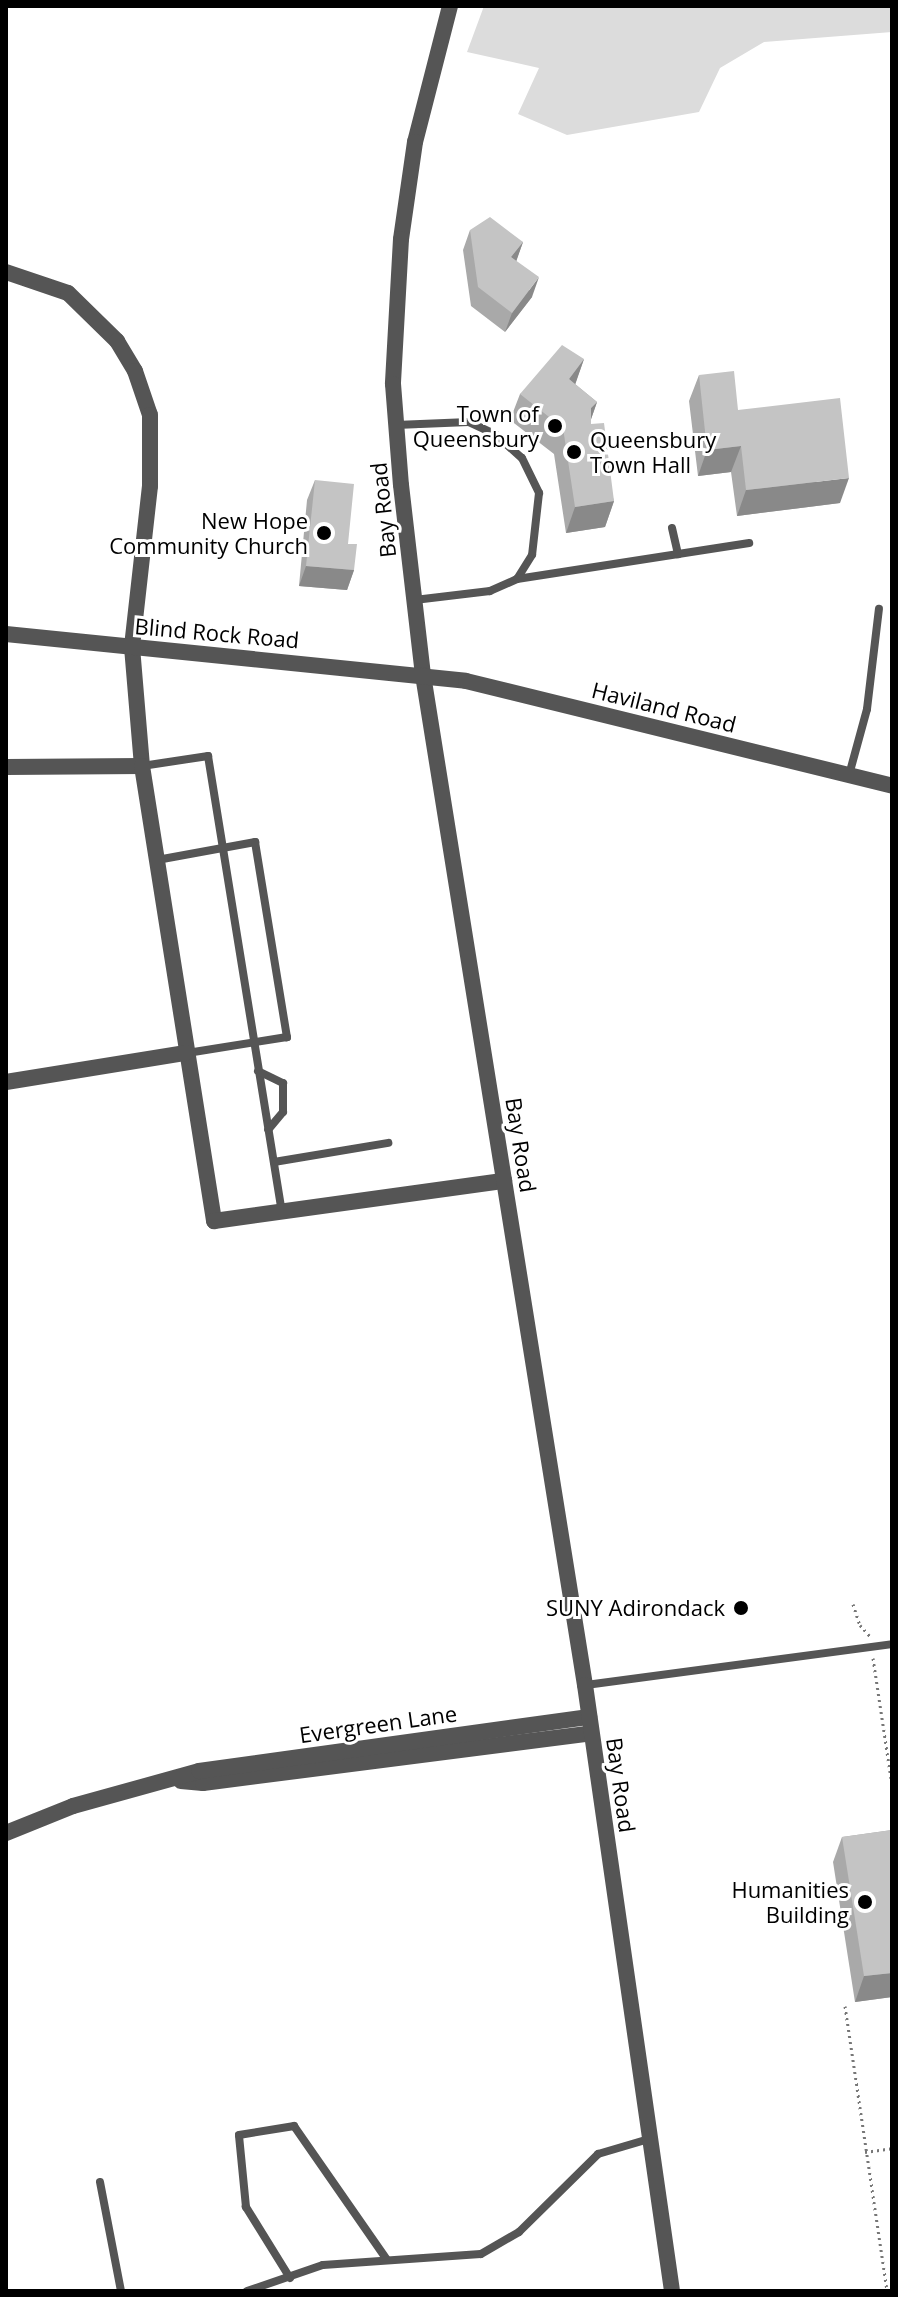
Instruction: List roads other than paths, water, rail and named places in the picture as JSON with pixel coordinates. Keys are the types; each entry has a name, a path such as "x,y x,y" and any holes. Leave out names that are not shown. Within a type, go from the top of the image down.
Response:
{"street":[{"name":"Bay Road","path":"450,6 415,142 401,239 393,384 396,425 423,675 585,1685 672,2291"},
{"path":"6,272 68,293 96,316 135,371 150,415 150,486 132,647 142,766 214,1221 282,1215 504,1181"},
{"name":"Blind Rock Road","path":"6,634 423,675"},
{"name":"Haviland Road","path":"423,675 522,693 892,786"},
{"path":"6,767 142,766"},
{"path":"6,1082 186,1053"},
{"name":"Evergreen Lane","path":"6,1833 73,1806 175,1780 203,1783 590,1725"}],"lane":[{"path":"396,425 469,422 495,434 522,458 539,493 538,525 532,555 517,579"},
{"path":"672,528 678,554"},
{"path":"415,600 490,591 517,579 749,543"},
{"path":"849,775 867,709 879,609"},
{"path":"142,766 208,756 282,1215"},
{"path":"156,860 255,842 287,1037 186,1053"},
{"path":"258,1071 283,1083 283,1112 268,1130"},
{"path":"274,1162 388,1143"},
{"path":"585,1685 892,1644"},
{"path":"290,2278 246,2207 239,2135 294,2126 387,2260"},
{"path":"247,2291 323,2265 387,2260 449,2260 502,2245 598,2154 649,2139"},
{"path":"100,2182 121,2291"}],"place":[{"name":"Town of Queensbury","path":"555,426"},
{"name":"Queensbury Town Hall","path":"574,452"},
{"name":"New Hope Community Church","path":"324,533"},
{"name":"SUNY Adirondack","path":"741,1608"},
{"name":"Humanities Building","path":"865,1902"}]}
